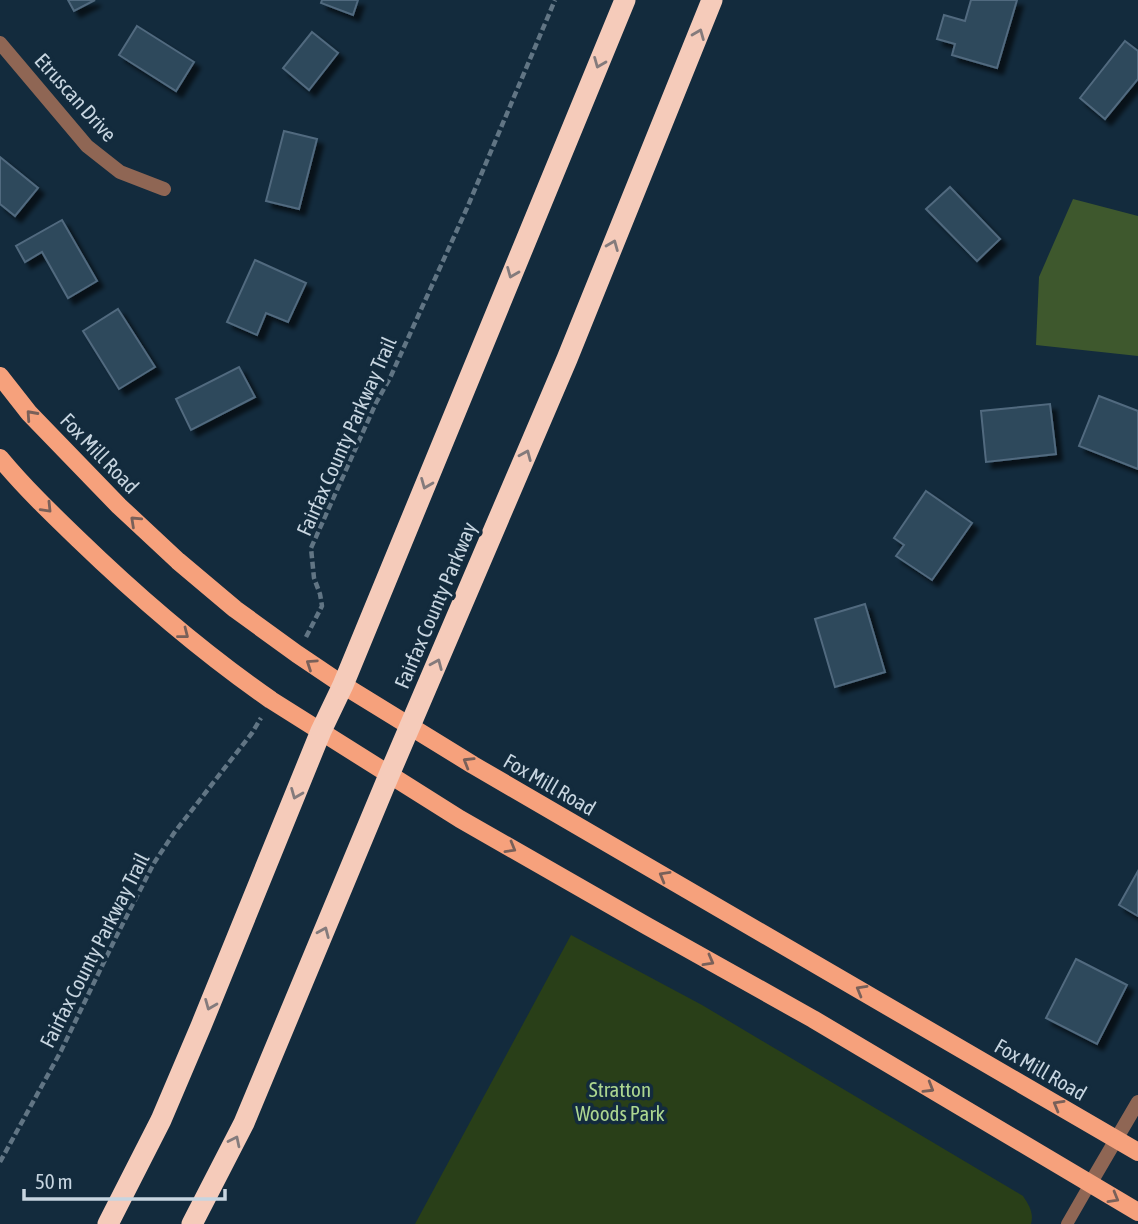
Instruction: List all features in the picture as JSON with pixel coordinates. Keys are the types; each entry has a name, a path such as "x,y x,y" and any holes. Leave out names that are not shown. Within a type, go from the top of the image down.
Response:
{"highway":[{"path":"108,1224 160,1120 201,1026 625,0"},
{"name":"Fairfax County Parkway","path":"192,1224 244,1123 567,359 712,0"}],"main road":[{"name":"Fox Mill Road","path":"0,376 29,413 178,561 235,609 297,654 410,727 1138,1152"},
{"path":"0,458 58,519 132,590 271,700 460,818 813,1018 1138,1212"}],"street":[{"name":"Etruscan Drive","path":"0,43 87,146 120,173 164,189"},
{"path":"1090,1184 1138,1102"}],"lane":[{"path":"1067,1224 1090,1184"}],"path":[{"name":"Fairfax County Parkway Trail","path":"297,654 322,606 314,578 312,548 467,208 555,0"},
{"name":"Fairfax County Parkway Trail","path":"0,1162 67,1040 154,863 252,733 271,700"}],"green space":[{"path":"1073,199 1138,216 1138,356 1036,345 1039,277"},
{"name":"Stratton Woods Park","path":"571,935 702,1005 1023,1196 1031,1213 1031,1224 415,1224"}],"building":[{"path":"68,0 95,0 74,11"},
{"path":"322,0 358,0 353,15 321,3"},
{"path":"971,0 1017,0 997,68 952,55 955,44 937,39 944,15 965,21"},
{"path":"137,26 194,62 176,91 119,55"},
{"path":"312,32 338,53 309,90 283,68"},
{"path":"1125,41 1138,51 1138,79 1105,119 1080,98"},
{"path":"284,131 317,139 299,209 266,201"},
{"path":"0,157 38,188 15,216 0,204"},
{"path":"950,187 1000,239 977,261 926,209"},
{"path":"62,220 97,281 68,298 42,252 25,262 16,246"},
{"path":"255,260 306,283 288,322 266,313 257,335 227,322"},
{"path":"118,309 155,367 119,389 83,331"},
{"path":"239,367 255,397 191,430 176,399"},
{"path":"1099,396 1138,411 1138,469 1079,446"},
{"path":"1050,404 1056,454 986,462 981,411"},
{"path":"926,491 972,523 932,580 896,556 904,545 894,538"},
{"path":"865,604 885,672 835,687 815,619"},
{"path":"1138,871 1138,916 1119,905"},
{"path":"1076,959 1127,985 1097,1044 1046,1018"}]}
